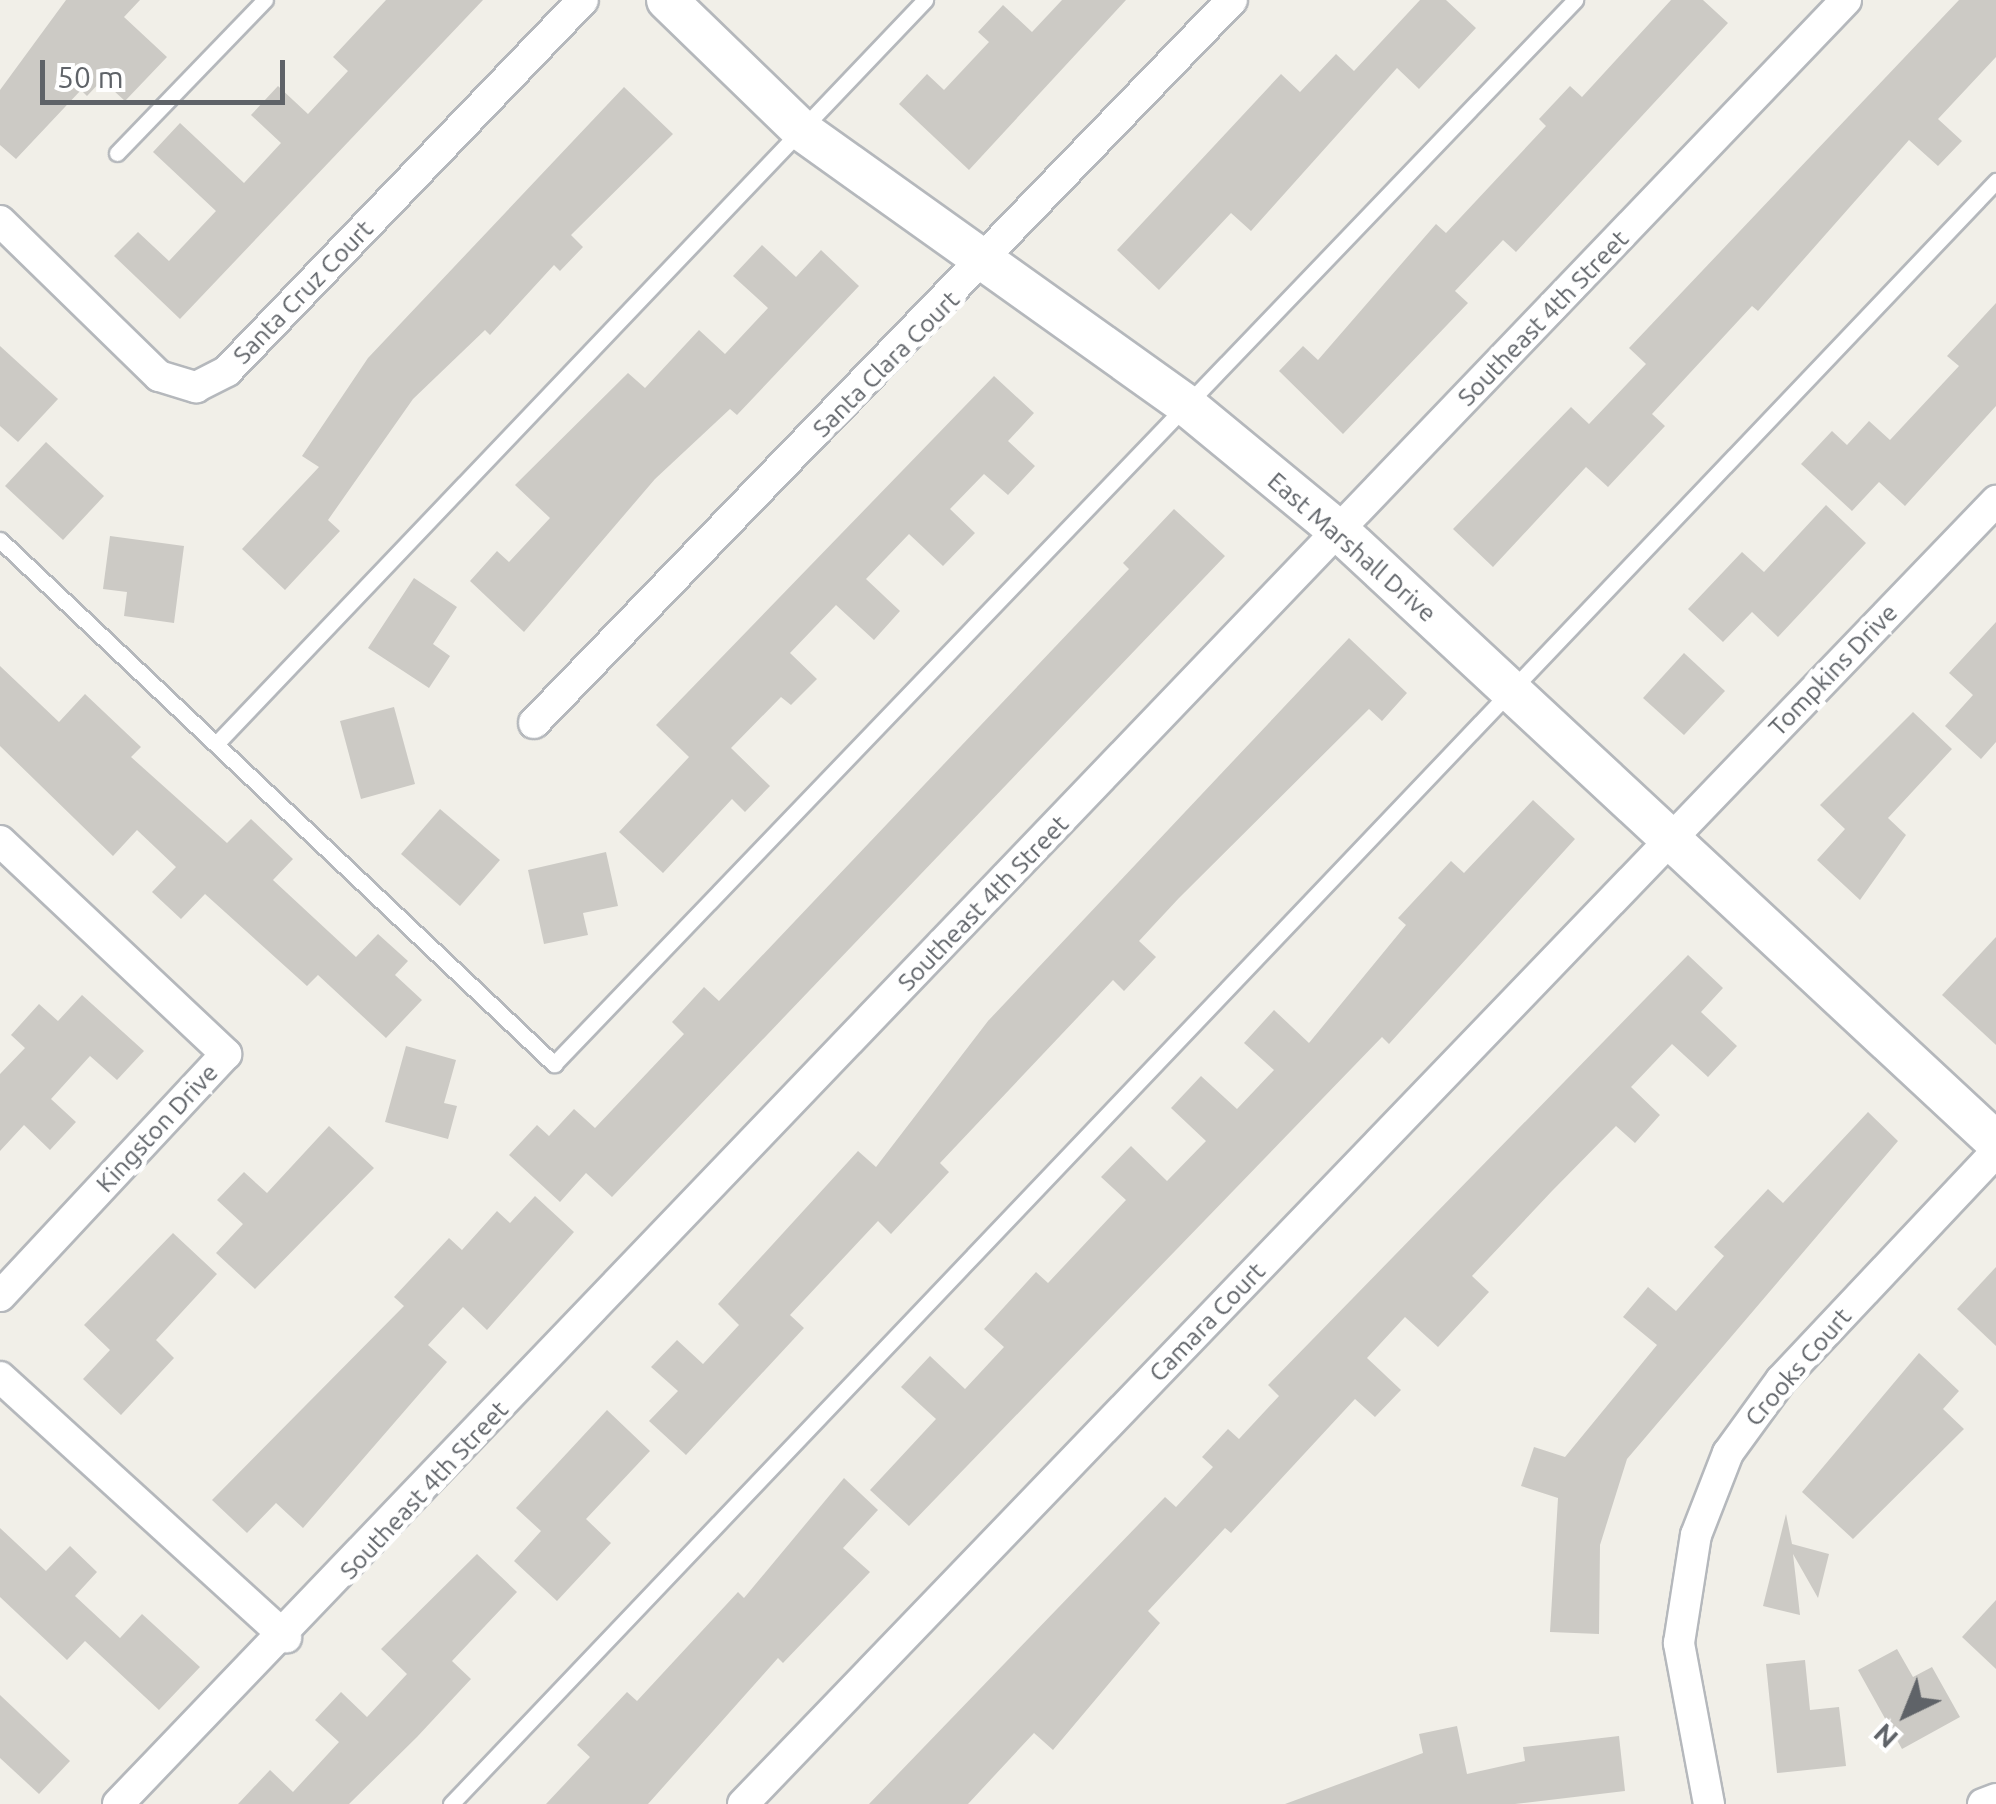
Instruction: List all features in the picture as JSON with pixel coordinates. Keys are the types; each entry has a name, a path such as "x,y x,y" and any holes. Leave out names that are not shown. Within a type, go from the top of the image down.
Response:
{"main road":[{"name":"East Marshall Drive","path":"667,0 801,130 1186,405 1339,531 1996,1142"}],"street":[{"name":"Santa Cruz Court","path":"0,221 160,376 196,387 227,371 583,0"},
{"name":"Santa Clara Court","path":"534,722 986,263 1232,0"},
{"name":"Southeast 4th Street","path":"118,1804 286,1637 1846,0"},
{"name":"Tompkins Drive","path":"1671,840 1996,501"},
{"name":"Camara Court","path":"744,1804 1671,840"},
{"name":"Kingston Drive","path":"0,841 226,1054 0,1296"},
{"name":"Crooks Court","path":"1709,1804 1679,1643 1696,1536 1728,1453 1781,1380 1996,1152"},
{"path":"0,1376 286,1637"},
{"path":"1983,1804 1996,1799"}],"lane":[{"path":"118,153 265,0"},
{"path":"216,744 925,0"},
{"path":"0,540 554,1064 1575,0"},
{"path":"451,1804 1506,686 1996,181"}],"building":[{"path":"66,0 140,0 124,17 167,57 125,101 102,80 87,96 81,90 16,159 0,145 0,90"},
{"path":"386,0 483,0 180,319 114,256 138,232 169,261 216,211 153,152 180,123 244,183 281,143 251,115 278,86 308,114 348,71 333,57"},
{"path":"1062,0 1126,0 969,170 899,104 927,74 944,90 989,42 978,32 1003,5 1032,32"},
{"path":"1420,0 1446,0 1476,28 1419,89 1397,68 1251,231 1231,213 1159,290 1117,250 1281,74 1300,92 1336,54 1354,71"},
{"path":"1671,0 1703,0 1728,23 1516,252 1503,240 1455,291 1468,303 1343,434 1279,371 1303,346 1318,360 1436,224 1446,233 1546,126 1539,119 1570,86 1582,97"},
{"path":"1959,0 1996,0 1996,57 1938,119 1962,141 1938,166 1909,140 1758,311 1752,306 1652,414 1665,426 1608,487 1586,467 1493,567 1453,529 1571,407 1589,424 1646,364 1629,348"},
{"path":"624,87 673,134 571,235 583,247 560,271 554,265 490,335 485,330 413,399 328,520 340,531 285,590 242,549 319,467 302,456 368,358"},
{"path":"762,245 796,277 821,250 859,286 737,415 730,409 655,479 524,632 470,581 497,551 509,562 550,518 515,485 628,373 645,388 699,330 725,354 768,308 733,276"},
{"path":"1996,303 1996,406 1905,506 1879,482 1852,511 1801,464 1832,431 1847,445 1869,421 1890,440 1959,366 1947,356"},
{"path":"0,346 58,399 18,442 0,426"},
{"path":"994,376 1034,413 1008,441 1035,466 1008,495 984,474 950,509 975,533 943,566 909,534 866,579 900,611 874,640 836,605 790,653 817,679 791,705 781,697 731,748 770,786 745,812 732,799 663,873 619,832 689,757 656,725"},
{"path":"46,442 104,496 63,540 5,486"},
{"path":"1826,505 1866,543 1778,637 1752,612 1723,642 1688,609 1742,552 1764,572"},
{"path":"1174,509 1225,556 612,1197 586,1173 560,1202 509,1155 537,1125 549,1136 574,1109 595,1128 684,1034 672,1022 704,987 719,1001 1129,569 1123,563"},
{"path":"110,536 184,546 174,623 124,616 127,592 103,589"},
{"path":"414,578 457,607 433,644 450,656 429,688 368,648"},
{"path":"1996,622 1996,742 1981,759 1945,726 1973,695 1949,673"},
{"path":"1349,638 1407,693 1382,721 1369,709 1179,898 1139,941 1156,957 1124,991 1113,980 940,1163 949,1172 891,1234 878,1221 790,1315 804,1328 686,1455 649,1421 678,1391 651,1367 677,1340 703,1364 739,1325 718,1304 858,1151 876,1167 988,1021"},
{"path":"1684,653 1725,691 1684,735 1643,698"},
{"path":"0,666 59,722 85,694 141,747 131,757 227,843 251,819 293,859 273,880 356,957 378,934 408,961 395,975 422,1000 386,1038 318,975 307,986 205,894 181,919 152,892 176,867 137,830 113,856 0,746"},
{"path":"394,707 415,784 361,799 340,721"},
{"path":"1913,712 1952,749 1888,818 1906,835 1860,900 1817,860 1845,829 1820,805"},
{"path":"1533,800 1575,839 1389,1044 1382,1037 909,1526 870,1490 936,1419 901,1387 930,1356 965,1389 1004,1347 984,1329 1036,1272 1048,1283 1126,1200 1101,1177 1131,1146 1167,1181 1206,1141 1171,1108 1201,1076 1237,1109 1274,1070 1244,1043 1274,1010 1309,1043 1406,925 1398,918 1451,861 1464,873"},
{"path":"440,809 500,860 460,906 401,854"},
{"path":"606,852 618,906 583,913 588,935 544,944 528,870"},
{"path":"1996,937 1996,1045 1942,995"},
{"path":"1688,955 1723,988 1701,1012 1737,1046 1708,1077 1672,1044 1631,1087 1660,1115 1635,1143 1616,1126 1552,1191 1472,1276 1489,1292 1438,1347 1405,1317 1367,1358 1401,1390 1375,1417 1355,1399 1231,1533 1225,1528 1148,1611 1160,1623 1053,1750 1034,1733 968,1804 869,1804 1165,1497 1176,1507 1213,1467 1202,1457 1228,1429 1239,1439 1279,1396 1268,1385"},
{"path":"82,995 144,1051 117,1080 90,1056 51,1099 76,1122 50,1150 24,1125 0,1151 0,1074 25,1048 11,1035 39,1004 58,1021"},
{"path":"406,1046 456,1060 444,1103 457,1106 448,1139 385,1122"},
{"path":"1868,1112 1898,1141 1627,1459 1600,1545 1599,1634 1550,1632 1558,1498 1521,1486 1534,1447 1565,1457 1657,1345 1623,1317 1648,1287 1676,1311 1724,1256 1714,1247 1768,1189 1783,1203"},
{"path":"329,1126 374,1168 255,1289 216,1253 243,1224 217,1200 244,1172 267,1193"},
{"path":"535,1196 574,1232 487,1330 463,1307 428,1345 447,1362 303,1528 276,1503 247,1533 212,1500 404,1306 394,1297 449,1238 462,1250 497,1211 510,1223"},
{"path":"173,1233 217,1274 156,1340 174,1358 121,1415 83,1379 110,1350 84,1325"},
{"path":"1996,1267 1996,1346 1957,1309"},
{"path":"1919,1353 1959,1391 1943,1409 1964,1429 1853,1539 1802,1492"},
{"path":"607,1410 650,1451 586,1519 611,1543 557,1601 514,1561 541,1531 516,1508"},
{"path":"844,1478 878,1510 843,1548 870,1572 783,1663 778,1658 648,1804 546,1804 590,1757 577,1745 627,1692 637,1701 738,1592 744,1598"},
{"path":"1786,1514 1792,1544 1829,1554 1818,1598 1793,1554 1800,1615 1763,1606"},
{"path":"0,1528 46,1571 70,1546 97,1572 75,1596 120,1638 142,1614 200,1667 159,1710 85,1641 67,1660 0,1597"},
{"path":"477,1554 517,1592 452,1661 471,1679 417,1737 349,1804 238,1804 270,1770 293,1792 339,1742 315,1720 341,1692 367,1717 407,1674 381,1649"},
{"path":"1996,1600 1996,1669 1962,1637"},
{"path":"1897,1649 1913,1677 1932,1667 1960,1717 1902,1749 1858,1670"},
{"path":"1805,1660 1810,1710 1839,1707 1846,1766 1777,1773 1766,1664"},
{"path":"0,1695 70,1761 39,1794 0,1758"},
{"path":"1457,1726 1467,1774 1525,1761 1523,1747 1619,1736 1625,1791 1515,1804 1285,1804 1423,1753 1419,1734"}]}
